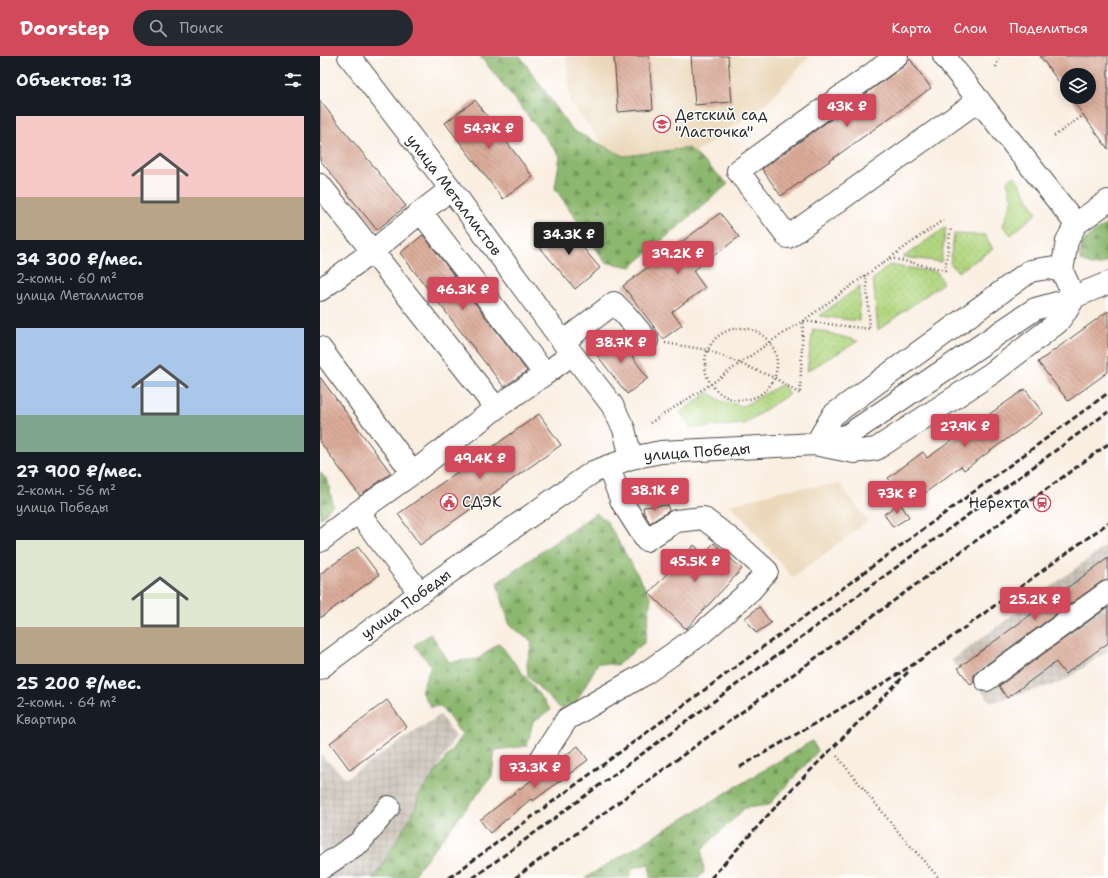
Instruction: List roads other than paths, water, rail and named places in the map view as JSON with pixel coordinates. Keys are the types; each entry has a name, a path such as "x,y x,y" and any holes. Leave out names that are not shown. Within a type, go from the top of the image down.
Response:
{"street":[{"name":"улица Металлистов","path":"349,56 451,189 568,348 612,405 624,429 631,458"},
{"path":"897,56 738,171 788,237 979,100"},
{"path":"944,56 1076,224"},
{"path":"320,185 373,250 496,408"},
{"path":"320,290 451,189"},
{"path":"1062,271 1048,268 1030,271 833,415 816,444 854,452 876,449 992,373 1057,323 1074,298 1062,271 1067,241 1076,224 1108,201"},
{"path":"421,212 545,374"},
{"name":"улица Победы","path":"320,668 420,593 593,472 631,458 661,452 816,444 848,435 1035,309 1074,298 1108,284"},
{"path":"320,541 413,473 496,408 545,374 568,348 614,303 647,340"},
{"path":"320,348 413,473"},
{"path":"537,765 567,719 643,675 702,633 751,590 767,571 736,543 703,518 676,521 646,540 622,502 608,466"},
{"path":"358,512 420,593"},
{"path":"986,680 1108,592"},
{"path":"320,869 360,842 389,807"}],"railway":[{"path":"449,878 1108,393"},
{"path":"473,878 1108,412"},
{"path":"515,878 1108,444"},
{"path":"740,767 881,685 920,660 1108,523"},
{"path":"711,878 790,791 908,672"}],"place":[{"name":"Детский сад \"Ласточка\"","path":"662,124"},
{"name":"СДЭК","path":"449,502"},
{"name":"Нерехта","path":"1042,503"}]}
